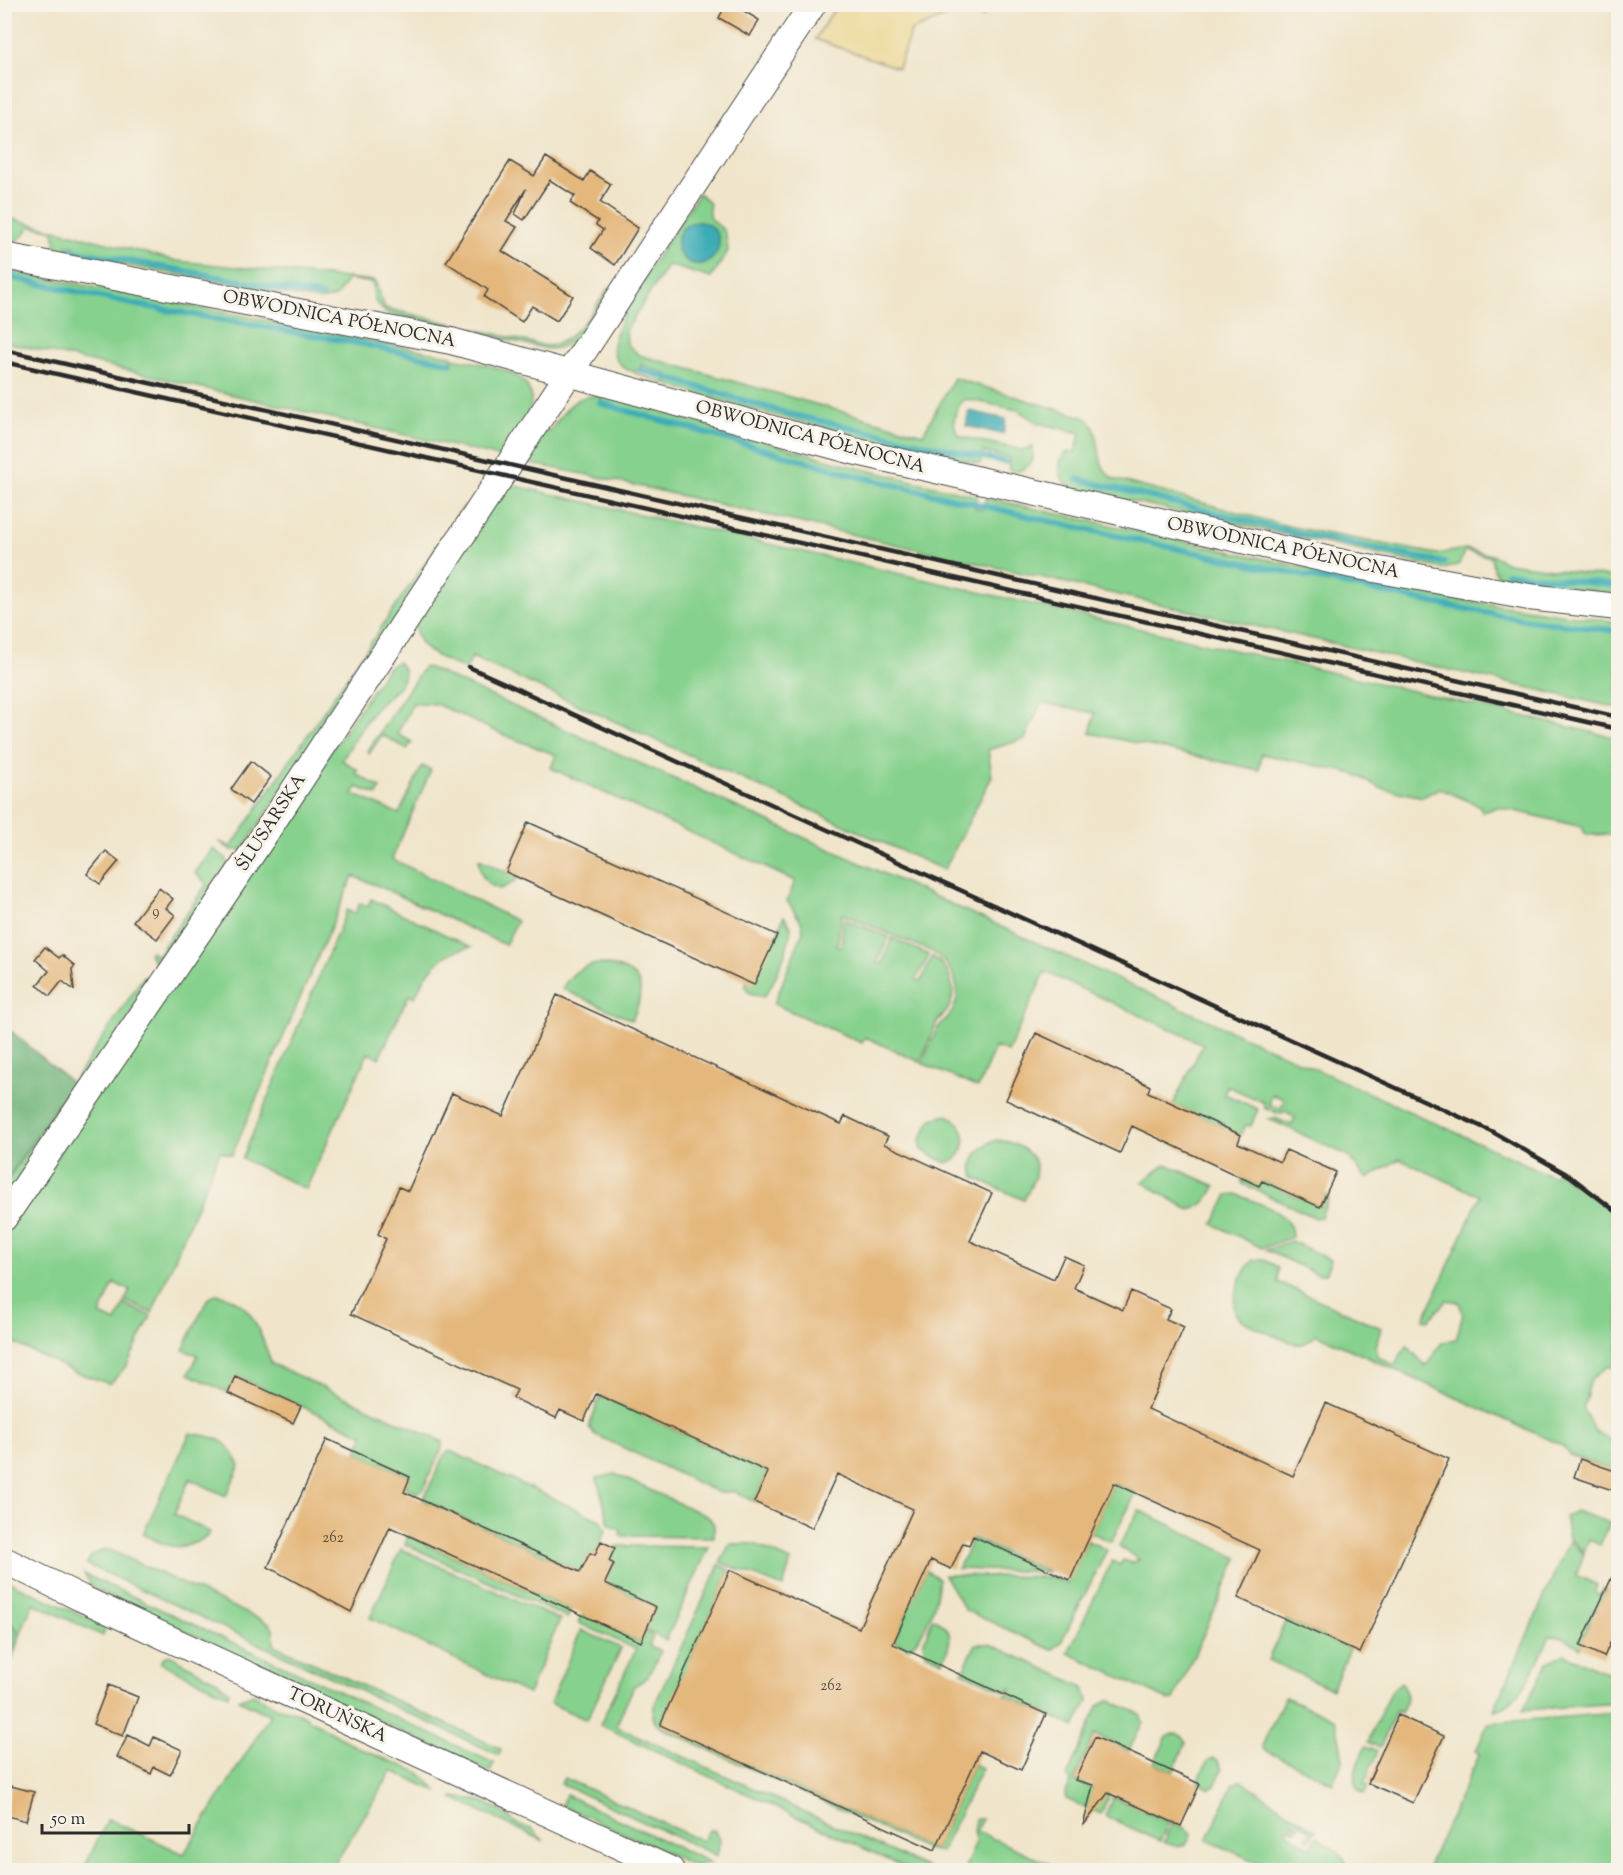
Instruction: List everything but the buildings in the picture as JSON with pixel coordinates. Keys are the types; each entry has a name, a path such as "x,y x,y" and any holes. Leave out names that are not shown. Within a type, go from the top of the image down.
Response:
{"street":[{"name":"ŚLUSARSKA","path":"4,1218 249,858 813,4"},
{"name":"OBWODNICA PÓŁNOCNA","path":"4,256 139,284 384,326 570,373 853,451 1290,552 1452,584 1618,608"},
{"name":"TORUŃSKA","path":"4,1560 81,1598 671,1870"}],"green space":[{"path":"699,193 710,204 710,217 724,231 728,251 711,278 668,265 626,330 627,344 639,355 923,434 954,378 1086,418 1095,431 1103,466 1114,479 1292,527 1437,554 1466,549 1492,555 1508,563 1618,578 1618,594 1504,580 1494,571 1491,557 1466,551 1458,565 1444,569 1075,489 1063,480 1060,463 1061,458 1067,452 1076,452 1080,433 1038,423 1018,410 966,399 958,407 954,423 955,429 962,437 1022,450 1033,447 1033,460 1022,470 1013,471 1009,470 1009,458 983,452 980,464 762,412 719,400 677,387 634,373 665,383 667,374 641,365 639,371 624,368 614,354 613,346 617,331 636,291","holes":["699,222 718,237 718,249 677,248 682,230"]},
{"path":"5,217 177,261 375,281 385,308 546,346 556,344 574,333 608,288 609,290 577,337 559,348 548,349 386,313 374,300 373,283 348,279 336,297 319,300 73,256 75,247 67,245 65,254 56,247 54,231 30,226 20,238 13,241 5,242 9,241 12,232 5,230"},
{"path":"5,270 452,356 451,362 453,358 491,366 517,376 526,384 531,395 530,408 504,458 5,342"},
{"path":"602,395 858,468 977,496 975,508 982,510 986,498 1438,597 1618,622 1618,708 594,476 522,462 543,428 550,431 565,411 582,398 601,396 601,405"},
{"path":"507,484 1618,738 1618,834 1586,835 1582,827 1498,807 1482,812 1480,806 1439,788 1423,797 1380,788 1355,774 1262,754 1259,770 1090,733 1095,713 1041,703 1025,739 988,750 992,776 944,870 472,657 466,670 438,657 423,646 418,639 415,619"},
{"path":"464,506 471,507 242,850 231,850 218,841 231,847"},
{"path":"398,662 404,670 402,682 372,713 342,760 358,770 356,774 381,788 377,795 357,787 353,794 399,814 422,766 431,770 392,859 517,921 505,945 353,876 232,1155 220,1151 152,1313 125,1301 130,1290 114,1283 100,1315 116,1322 124,1304 151,1316 127,1365 110,1384 75,1372 5,1339 5,1231 388,667"},
{"path":"427,667 1552,1176 1559,1173 1618,1216 1618,1369 1608,1366 1591,1379 1583,1409 1595,1431 1618,1445 1618,1472 1569,1455 1563,1446 1316,1334 1306,1343 1296,1343 1258,1328 1237,1316 1234,1303 1237,1287 1253,1260 1262,1259 1278,1267 1278,1282 1381,1328 1376,1347 1378,1357 1394,1365 1407,1346 1426,1366 1442,1342 1456,1340 1463,1314 1459,1302 1447,1300 1429,1320 1424,1319 1480,1196 1399,1159 1367,1179 1347,1155 1269,1119 1275,1118 1292,1125 1295,1117 1285,1111 1280,1114 1272,1111 1275,1106 1280,1109 1285,1100 1273,1094 1269,1110 1264,1108 1263,1102 1227,1086 1224,1094 1258,1109 1251,1126 1246,1125 1241,1135 1173,1104 1203,1044 1045,972 1008,1052 995,1047 978,1088 922,1063 938,1028 952,1012 956,1002 957,985 946,963 933,952 842,914 836,946 841,947 844,919 889,937 877,963 882,964 892,938 929,955 916,980 921,982 932,956 943,966 951,980 953,994 951,1002 947,1011 937,1022 920,1062 865,1037 862,1043 774,1004 803,931 801,921 787,901 795,881 551,768 556,755 504,735 436,704 413,703 397,734 412,742 407,749 382,735 369,754 368,750 423,668"},
{"path":"213,849 226,858 229,869 165,966 154,961 149,954 151,951 157,956 207,884 195,873"},
{"path":"479,859 517,877 515,882 500,889 490,885 482,874"},
{"path":"371,899 471,947 452,953 436,964 424,979 415,997 409,995 379,1058 368,1053 306,1189 242,1159 347,910 355,914 360,903 368,906"},
{"path":"784,916 791,927 788,945 777,973 764,997 750,993 746,988 746,981 777,935"},
{"path":"602,964 626,970 638,981 640,997 632,1020 562,989 579,970"},
{"path":"144,976 152,986 5,1204 5,1184"},
{"path":"5,1026 72,1083 6,1181 4,1179"},
{"path":"947,1115 960,1126 965,1140 960,1154 954,1160 946,1163 922,1150 920,1140 932,1119"},
{"path":"997,1140 1020,1147 1036,1164 1035,1177 1024,1200 975,1178 974,1159 980,1149"},
{"path":"1252,1155 1245,1180 1259,1186 1262,1181 1320,1207 1326,1195 1329,1197 1321,1217 1316,1218 1243,1184 1241,1179"},
{"path":"1166,1164 1215,1186 1211,1195 1198,1207 1189,1210 1142,1182"},
{"path":"1236,1194 1280,1214 1291,1228 1292,1237 1262,1248 1213,1224 1228,1195"},
{"path":"1291,1241 1331,1260 1325,1274 1317,1274 1266,1250"},
{"path":"216,1294 229,1297 247,1310 259,1329 272,1364 443,1442 422,1491 417,1493 406,1488 410,1477 357,1453 364,1435 236,1376 228,1393 189,1374 198,1355 183,1350 207,1300"},
{"path":"600,1396 768,1472 754,1502 734,1491 719,1493 594,1434 589,1427"},
{"path":"190,1433 221,1441 230,1449 240,1465 226,1496 190,1479 174,1514 210,1532 208,1536 190,1545 175,1547 143,1534"},
{"path":"450,1451 602,1521 606,1530 595,1555 590,1553 583,1567 583,1573 423,1500 445,1454"},
{"path":"615,1474 709,1517 714,1525 714,1537 620,1536 621,1530 609,1524 597,1478"},
{"path":"1114,1483 1136,1493 1111,1542 1091,1533"},
{"path":"1139,1510 1238,1558 1174,1699 1168,1700 1068,1653 1112,1561 1120,1565 1123,1560 1133,1563 1139,1560 1119,1546"},
{"path":"1575,1511 1610,1523 1600,1545 1589,1540 1584,1552 1569,1538 1565,1517"},
{"path":"408,1536 571,1610 567,1618 405,1544"},
{"path":"973,1538 1049,1572 958,1569"},
{"path":"1088,1541 1107,1550 1061,1642 1052,1650 965,1610 944,1575 1052,1577 1067,1584"},
{"path":"1569,1541 1584,1554 1576,1575 1597,1585 1595,1591 1600,1595 1603,1588 1606,1590 1597,1611 1594,1610 1580,1648 1565,1638 1550,1636 1535,1669 1521,1692 1504,1707 1494,1710"},
{"path":"730,1544 755,1544 791,1561 783,1587 720,1562"},
{"path":"616,1546 709,1547 666,1640 645,1630 656,1607 601,1581 603,1577 607,1578 614,1564 609,1561"},
{"path":"401,1549 560,1620 528,1694 370,1618"},
{"path":"102,1550 110,1550 268,1623 273,1628 274,1645 501,1749 499,1755 86,1564 91,1556"},
{"path":"719,1565 730,1570 661,1725 935,1850 974,1764 982,1768 941,1852 926,1849 659,1727 653,1718 654,1706"},
{"path":"926,1571 939,1578 936,1597 926,1625 916,1642 909,1648 894,1641"},
{"path":"84,1574 494,1763 490,1772 92,1588"},
{"path":"4,1578 102,1624 105,1630 103,1636 33,1603 21,1633 5,1618"},
{"path":"583,1615 640,1642 644,1632 653,1636 649,1646 661,1651 647,1678 634,1686 616,1726 932,1870 910,1870 600,1725 636,1649 579,1623"},
{"path":"5,1618 21,1633 5,1680"},
{"path":"933,1618 945,1626 950,1636 943,1661 925,1653 923,1643"},
{"path":"1286,1620 1350,1649 1332,1689 1268,1660"},
{"path":"581,1630 621,1648 587,1720 550,1703"},
{"path":"976,1644 990,1644 1084,1687 1088,1701 1075,1727 1005,1695 1011,1688 1004,1691 962,1672"},
{"path":"1565,1654 1618,1678 1618,1703 1523,1710 1548,1662"},
{"path":"169,1655 217,1681 229,1691 228,1695 161,1663 164,1657"},
{"path":"1401,1682 1406,1693 1404,1705 1401,1713 1396,1711 1380,1748 1368,1742 1390,1692"},
{"path":"253,1694 276,1707 299,1713 358,1748 420,1773 438,1792 392,1771 331,1870 83,1870 108,1819 184,1854 270,1715 239,1700"},
{"path":"1285,1697 1336,1720 1343,1760 1333,1783 1264,1750 1262,1746"},
{"path":"1109,1700 1140,1714 1143,1722 1129,1751 1095,1734 1074,1780 1109,1795 1101,1814 1066,1799 1065,1795 1071,1782 1067,1777 1098,1706"},
{"path":"1618,1713 1618,1870 1426,1870 1480,1753 1476,1751 1488,1723"},
{"path":"1176,1733 1183,1737 1186,1743 1173,1772 1154,1763 1167,1737"},
{"path":"1366,1746 1378,1751 1364,1784 1368,1786 1364,1794 1358,1789 1354,1778"},
{"path":"1214,1758 1218,1760 1222,1770 1215,1786 1210,1789 1198,1782 1208,1760"},
{"path":"564,1778 702,1841 709,1830 714,1830 720,1840 717,1856 561,1784"},
{"path":"1241,1780 1316,1831 1308,1841 1306,1839 1311,1831 1301,1824 1296,1831 1291,1829 1296,1824 1294,1822 1287,1830 1289,1833 1310,1848 1317,1836 1342,1855 1350,1870 1274,1870 1207,1840 1233,1784"},
{"path":"566,1795 711,1863 695,1866 561,1805"},
{"path":"1113,1797 1169,1822 1160,1841 1105,1816"},
{"path":"452,1798 482,1801 501,1811 520,1826 532,1829 544,1841"},
{"path":"975,1819 982,1819 976,1831 1063,1870 964,1870 976,1842 973,1832"},
{"path":"1172,1823 1185,1828 1191,1834 1184,1845 1177,1846 1164,1842"}],"sand":[{"path":"837,5 988,5 983,16 962,9 911,31 898,68 815,39"}],"water":[{"path":"698,222 713,228 719,243 713,258 698,264 683,258 677,243 683,228"},
{"path":"969,411 1006,419 1003,434 966,426"}],"waterway":[{"path":"4,235 8,236"},
{"path":"69,250 322,296"},
{"path":"4,276 137,305 358,343 451,363"},
{"path":"641,370 789,414 1005,462"},
{"path":"600,403 861,477 1066,525 1438,604 1528,620 1618,631"},
{"path":"1077,479 1301,534 1444,563"},
{"path":"1507,573 1618,586"}],"railway":[{"path":"4,350 1618,717"},
{"path":"4,362 1618,729"},
{"path":"469,667 1491,1131 1570,1176 1618,1213"}]}
